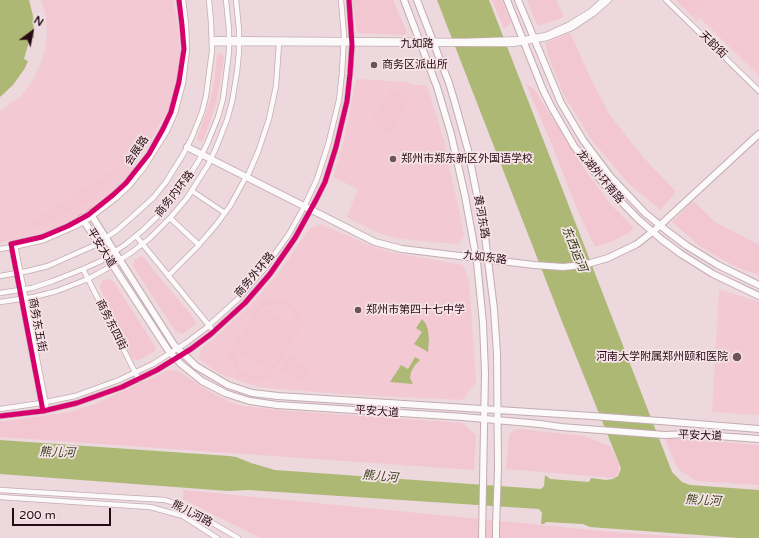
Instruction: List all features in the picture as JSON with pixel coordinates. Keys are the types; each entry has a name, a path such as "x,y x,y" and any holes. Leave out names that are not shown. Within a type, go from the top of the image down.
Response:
{"main road":[{"name":"黄河东路","path":"404,0 437,87 451,134 465,196 476,256 483,323 485,373 482,538"},
{"name":"黄河东路","path":"417,0 449,83 465,137 479,201 488,257 495,322 498,410 496,538"},
{"name":"龙湖外环南路","path":"507,0 552,108 574,146 606,188 651,231 681,254 706,270 759,296"},
{"name":"龙湖外环南路","path":"518,0 561,103 580,136 610,176 637,205 687,246 718,265 759,285"},
{"name":"九如东路","path":"659,224 759,129"},
{"name":"九如东路","path":"188,146 312,209 367,235 386,242 402,246 533,263 563,263 583,262 598,259 627,246 651,231 759,134"},
{"name":"平安大道","path":"91,215 166,334 183,354 196,366 218,380 239,389 262,394 592,416 759,429"},
{"name":"平安大道","path":"83,219 159,338 175,359 191,373 214,387 237,397 255,402 285,406 498,420 665,435 690,434 759,439"}],"street":[{"name":"会展路","path":"91,215 134,174 156,142 171,112 179,82 183,58 182,25 179,0"},
{"name":"会展路","path":"0,249 42,236 91,215 116,198 137,177 160,144 174,114 183,83 187,58 186,24 183,0"},
{"name":"商务内环路","path":"0,276 19,273 57,262 98,243 132,218 153,198 168,178 188,146 199,119 206,96 211,69 212,41 209,0"},
{"name":"商务内环路","path":"0,293 53,281 83,270 107,257 156,219 179,192 203,153 223,99 229,41 226,0"},
{"path":"0,302 24,299 57,291 88,279 120,261 142,244 170,218 192,191 212,158 224,129 232,102 237,72 239,42 236,0"},
{"name":"商务外环路","path":"0,409 44,403 83,393 135,373 178,348 209,325 239,298 264,269 289,234 305,205 321,168 332,130 340,90 343,42 341,0"},
{"name":"商务外环路","path":"0,416 45,410 85,401 139,380 183,354 214,331 245,303 270,274 293,242 312,209 328,171 340,132 348,92 352,42 349,0"},
{"name":"九如路","path":"534,39 570,24 591,11 603,0"},
{"name":"九如路","path":"239,42 512,43 547,38 572,28 593,14 609,0"},
{"name":"天韵街","path":"666,0 759,91"},
{"name":"九如路","path":"212,41 279,44 343,42"},
{"path":"168,276 199,245 225,213 247,176 258,152 270,114 276,86 279,44"},
{"path":"192,191 225,213"},
{"path":"170,218 199,245"},
{"path":"136,236 214,331"},
{"name":"商务东五街","path":"13,245 45,410"},
{"name":"商务东四街","path":"83,270 139,380"},
{"name":"熊儿河路","path":"0,490 165,500 185,507 238,538"},
{"name":"熊儿河路","path":"0,497 150,507 183,516 217,538"}],"shaded area":[{"path":"41,0 173,0 178,24 181,63 172,103 135,165 133,171 120,186 95,207 62,226 48,232 0,243 0,111 20,97 29,86 40,66 45,50 47,36 46,17"},
{"path":"352,0 393,0 407,32 405,35 359,33 357,31"},
{"path":"492,0 502,0 511,23 504,29"},
{"path":"527,0 556,0 564,17 538,26"},
{"path":"675,0 759,0 759,76 700,18 697,21"},
{"path":"677,0 710,0 693,16"},
{"path":"570,33 609,114 643,157 676,192 660,210 627,182 591,139 564,95 549,58 545,43"},
{"path":"221,53 224,56 216,104 204,138 202,141 199,141 197,139 209,104 214,83 217,56"},
{"name":"郑州市郑东新区外国语学校","path":"356,79 407,82 414,85 427,85 444,141 464,235 458,244 396,238 376,232 347,217 358,189 333,177 345,136"},
{"path":"526,84 534,89 587,173 612,206 633,227 630,232 613,241 595,247 577,209"},
{"path":"392,88 411,100 390,133 371,121"},
{"path":"115,169 120,172 90,200 55,220 34,228 31,222"},
{"path":"693,201 715,222 759,245 759,275 736,267 701,247 672,222"},
{"name":"郑州市第四十七中学","path":"321,224 369,245 390,252 463,265 469,280 476,382 462,400 341,394 266,388 255,386 226,376 217,372 199,359 201,348 215,338 254,301 280,271 309,229"},
{"path":"142,256 195,320 196,324 183,334 176,332 133,266 134,260"},
{"path":"109,279 114,282 156,348 154,352 141,359 132,359 100,288 103,280"},
{"name":"河南大学附属郑州颐和医院","path":"719,289 759,302 759,415 712,412"},
{"path":"265,296 270,299 282,298 290,301 297,309 300,318 305,321 267,381 263,379 252,381 240,376 232,361 226,357","holes":["274,304 283,304 290,309 295,316 295,328 269,370 264,374 248,374 243,371 238,364 238,350 264,308"]},
{"path":"266,308 294,326 267,370 239,352"},
{"path":"289,355 312,370 303,384 280,370"},
{"path":"169,370 178,371 210,392 232,403 242,406 289,411 463,423 476,435 474,470 0,437 0,422 70,412 95,404"},
{"path":"519,429 584,436 610,446 619,464 619,472 614,478 506,469 509,435 514,430"},
{"path":"665,438 759,445 759,485 697,481 679,470"},
{"path":"183,490 613,532 697,538 260,538 183,499"}],"water":[{"path":"0,0 29,0 33,16 34,38 30,38 24,59 28,61 25,68 13,85 0,97"},
{"path":"437,0 489,0 672,472 682,482 690,485 759,490 759,538 739,538 590,527 583,524 546,522 541,524 542,513 539,509 248,490 229,491 0,474 0,440 229,456 275,470 541,489 544,486 545,475 550,479 589,482 591,478 606,480 613,479 618,476 621,469 619,463 561,319"},
{"path":"422,319 428,330 428,352 414,344 422,332 416,328"},
{"path":"415,357 420,360 411,372 410,378 413,384 390,382 401,365 408,369"}],"cycle path":[{"path":"43,411 11,244 42,237 68,226 88,215 126,183 149,154 171,112 179,82 184,49 179,0"},
{"path":"0,416 43,411 77,403 122,387 157,370 191,349 211,334 245,303 270,274 295,238 316,200 325,182 336,147 347,101 350,74 352,45 349,0"}],"place":[{"name":"商务区派出所","path":"374,65"},
{"name":"郑州市郑东新区外国语学校","path":"393,159"},
{"name":"郑州市第四十七中学","path":"358,310"},
{"name":"河南大学附属郑州颐和医院","path":"737,357"}],"water label":[{"name":"东西运河","path":"574,249"},
{"name":"熊儿河","path":"57,453"},
{"name":"熊儿河","path":"380,477"},
{"name":"熊儿河","path":"703,501"}]}
